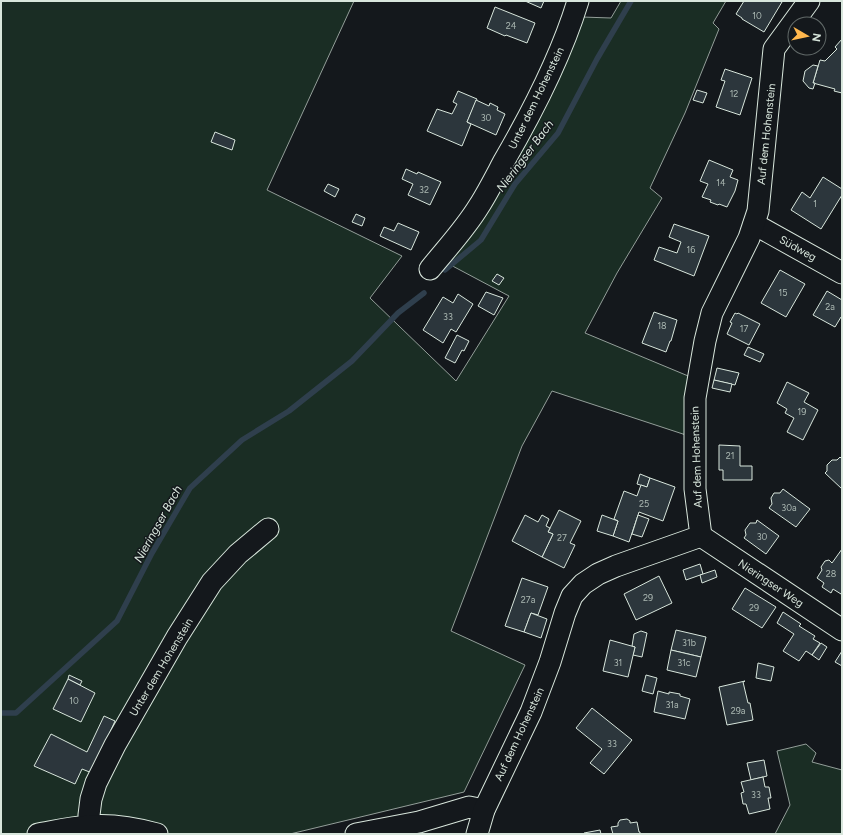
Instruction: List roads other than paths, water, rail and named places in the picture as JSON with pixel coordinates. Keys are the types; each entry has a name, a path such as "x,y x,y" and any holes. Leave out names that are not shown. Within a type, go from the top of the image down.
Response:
{"street":[{"name":"Unter dem Hohenstein","path":"430,269 462,230 479,206 522,131 544,87 566,36 578,1"},
{"name":"Auf dem Hohenstein","path":"477,834 484,810 531,712 550,662 565,613 572,596 583,584 598,574 616,566 701,536 695,489 695,398 705,341 712,313 749,238 758,211 774,49 809,1"},
{"name":"Südweg","path":"754,224 842,273"},
{"name":"Unter dem Hohenstein","path":"90,826 89,814 96,783 115,745 177,637 212,582 238,554 268,529"},
{"name":"Nieringser Weg","path":"701,536 842,630"},
{"path":"356,834 419,822 469,807 484,810"},
{"path":"38,834 90,826 113,826 138,829 157,834"}],"waterway":[{"name":"Nieringser Bach","path":"445,270 481,240 515,184 558,133 597,59 631,1"},
{"name":"Nieringser Bach","path":"1,713 16,713 117,621 152,553 190,488 242,440 289,411 352,361 398,313 424,293"}]}
